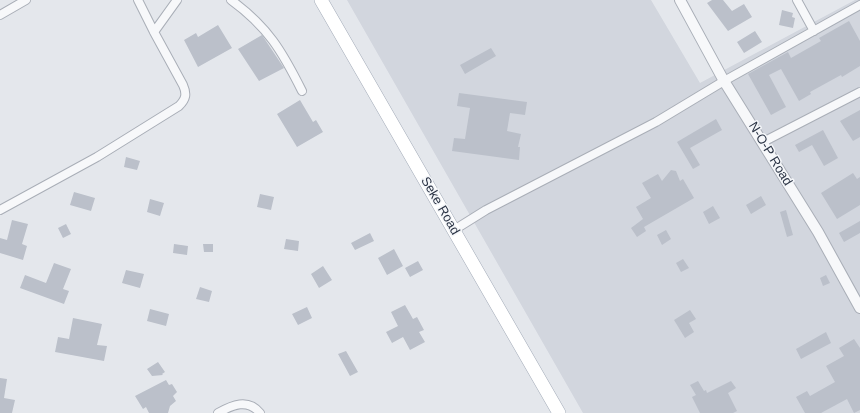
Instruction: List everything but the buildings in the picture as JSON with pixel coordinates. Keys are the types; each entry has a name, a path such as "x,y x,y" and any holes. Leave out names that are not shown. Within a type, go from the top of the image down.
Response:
{"main road":[{"name":"Seke Road","path":"322,0 559,413"}],"street":[{"path":"0,15 26,0"},
{"path":"0,210 97,157 179,106 184,101 186,91 184,85 138,0"},
{"path":"154,32 177,0"},
{"path":"231,0 248,13 268,32 283,53 302,90"},
{"name":"N-O-P Road","path":"680,0 724,81 818,232 860,308"},
{"path":"796,0 814,31"},
{"path":"454,230 486,210 656,122 724,81 860,5"},
{"path":"763,142 860,92"},
{"path":"218,413 231,406 243,403 252,406 260,413"}],"shaded area":[{"path":"347,0 651,0 700,83 855,0 860,0 860,413 583,413"}]}
